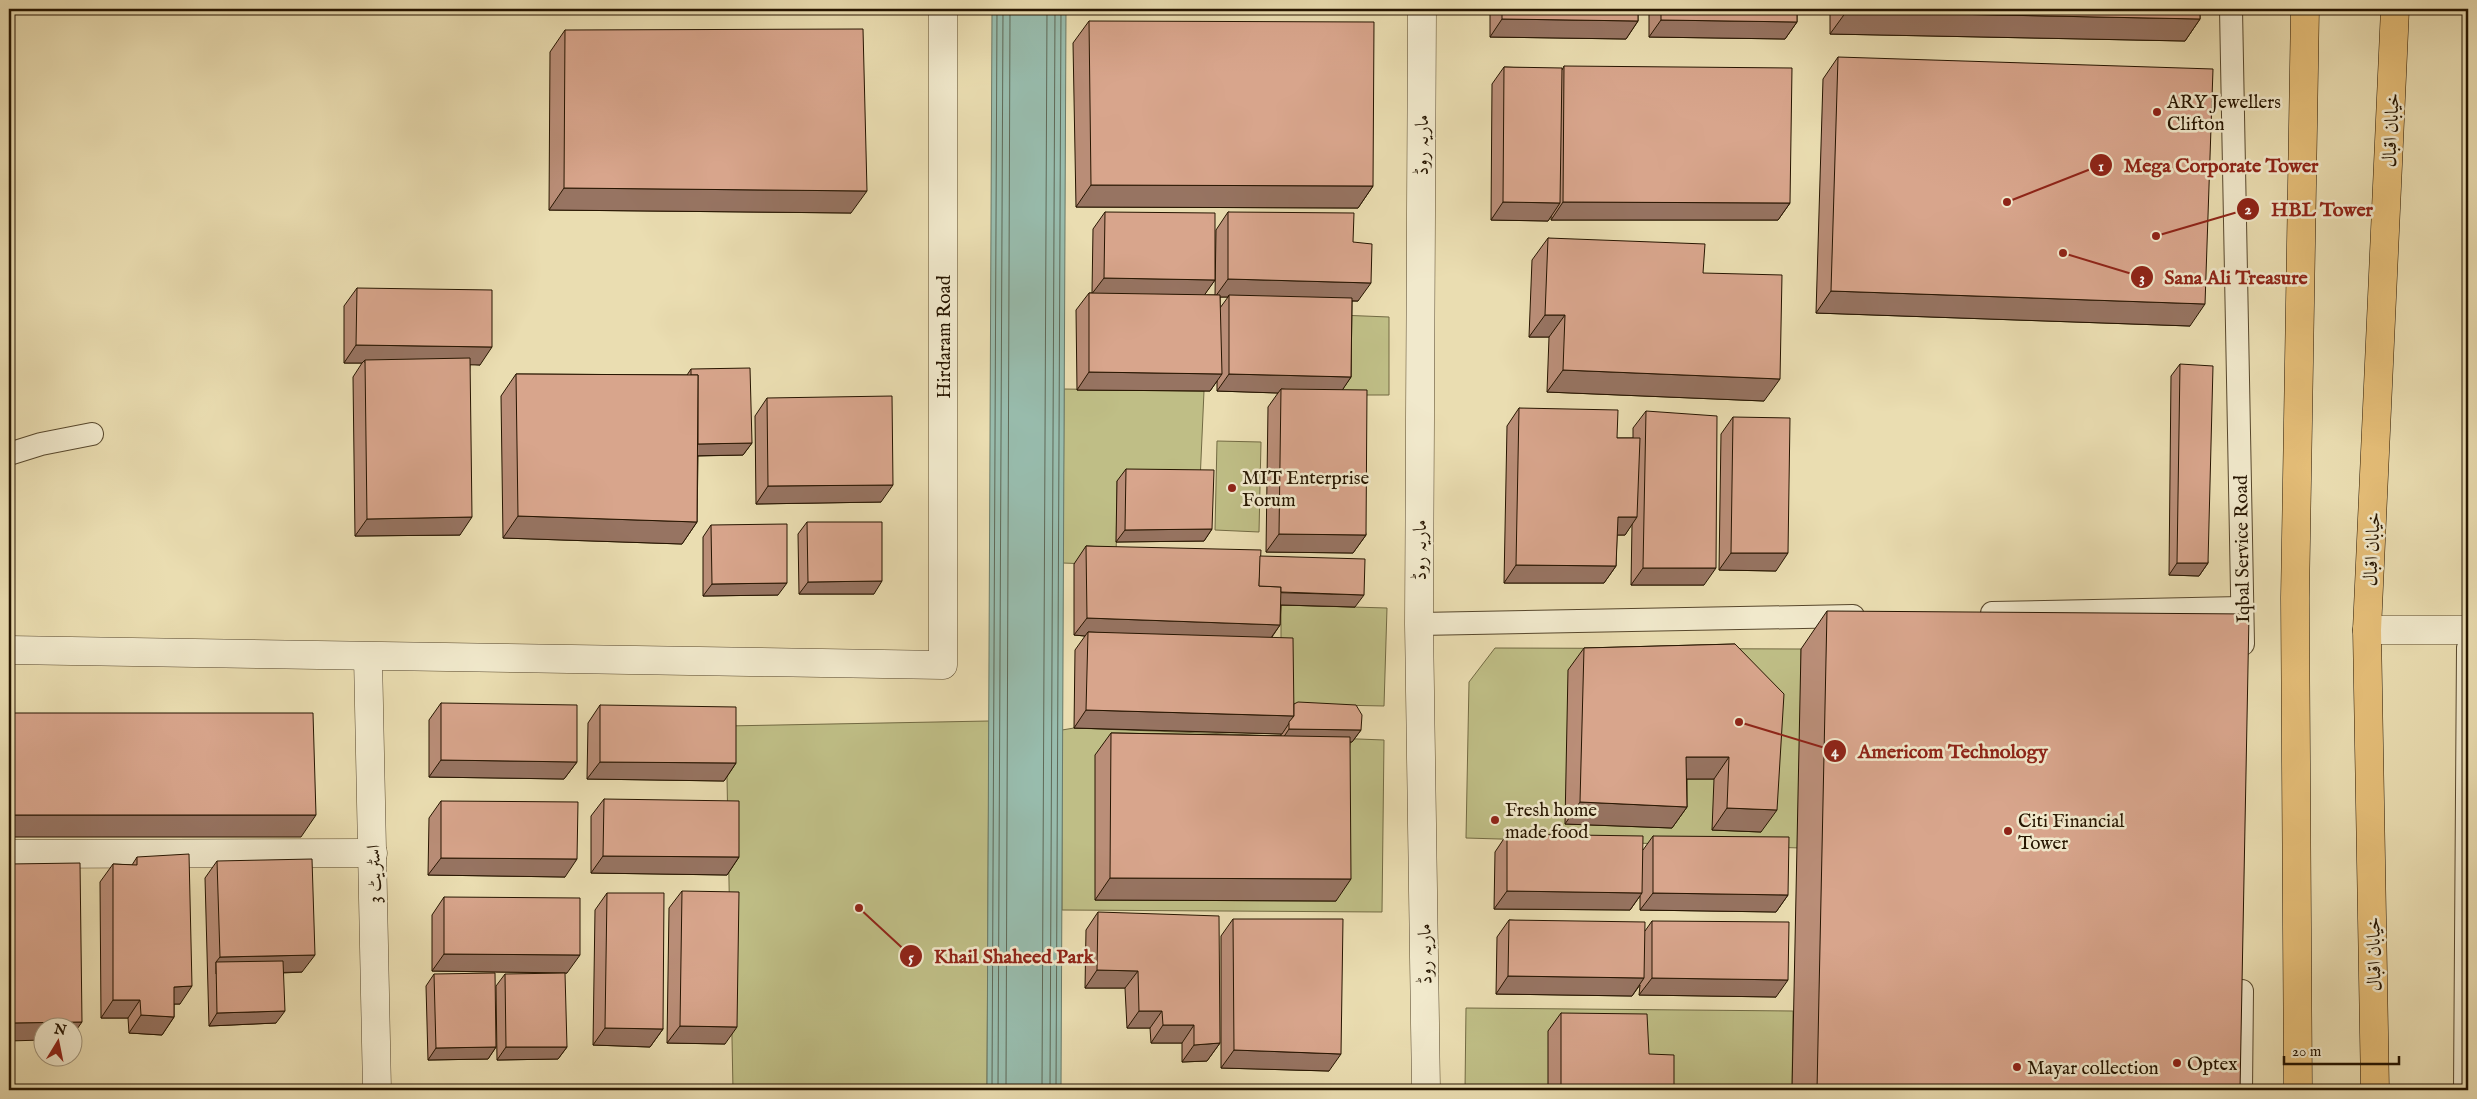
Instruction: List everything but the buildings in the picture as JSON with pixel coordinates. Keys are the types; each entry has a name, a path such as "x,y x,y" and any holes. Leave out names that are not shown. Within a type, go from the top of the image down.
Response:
{"main road":[{"path":"2298,1090 2295,598 2305,9"},
{"name":"خیابان اقبال","path":"2375,1090 2367,630 2396,9"}],"street":[{"name":"Hirdaram Road","path":"368,657 943,665 943,9"},
{"name":"ماریہ روڈ","path":"1422,9 1419,624 1426,1090"},
{"path":"2367,630 2468,630"},
{"path":"9,650 368,657"},
{"name":"اسٹریٹ 3","path":"368,657 377,1090"},
{"path":"9,854 373,853"}],"lane":[{"name":"Iqbal Service Road","path":"2231,9 2241,608 2244,664"},
{"path":"9,454 41,444 92,434"},
{"path":"1974,613 2241,608"},
{"path":"1419,624 1875,615"},
{"path":"2465,1090 2468,648"},
{"path":"2241,1090 2242,971"}],"shaded area":[{"path":"1339,315 1389,317 1389,395 1339,395"},
{"path":"1064,389 1204,391 1200,482 1117,481 1116,565 1063,563"},
{"path":"1217,441 1261,442 1259,532 1215,530"},
{"path":"1281,605 1387,608 1384,706 1289,704 1281,649"},
{"path":"1495,648 1801,649 1801,848 1466,838 1469,682"},
{"path":"989,721 987,1090 733,1090 726,726"},
{"path":"1074,728 1384,740 1382,912 1062,910 1062,730"},
{"path":"1466,1008 1793,1011 1792,1090 1465,1090"}],"water":[{"path":"992,9 1066,9 1061,1090 987,1090"}],"place":[{"name":"ARY Jewellers Clifton","path":"2157,112"},
{"name":"Mega Corporate Tower","path":"2007,202"},
{"name":"HBL Tower","path":"2156,236"},
{"name":"Sana Ali Treasure","path":"2063,253"},
{"name":"MIT Enterprise Forum","path":"1232,488"},
{"name":"Americom Technology","path":"1739,722"},
{"name":"Fresh home made food","path":"1495,820"},
{"name":"Citi Financial Tower","path":"2008,831"},
{"name":"Khail Shaheed Park","path":"859,908"},
{"name":"Optex","path":"2177,1063"},
{"name":"Mayar collection","path":"2017,1067"}]}
